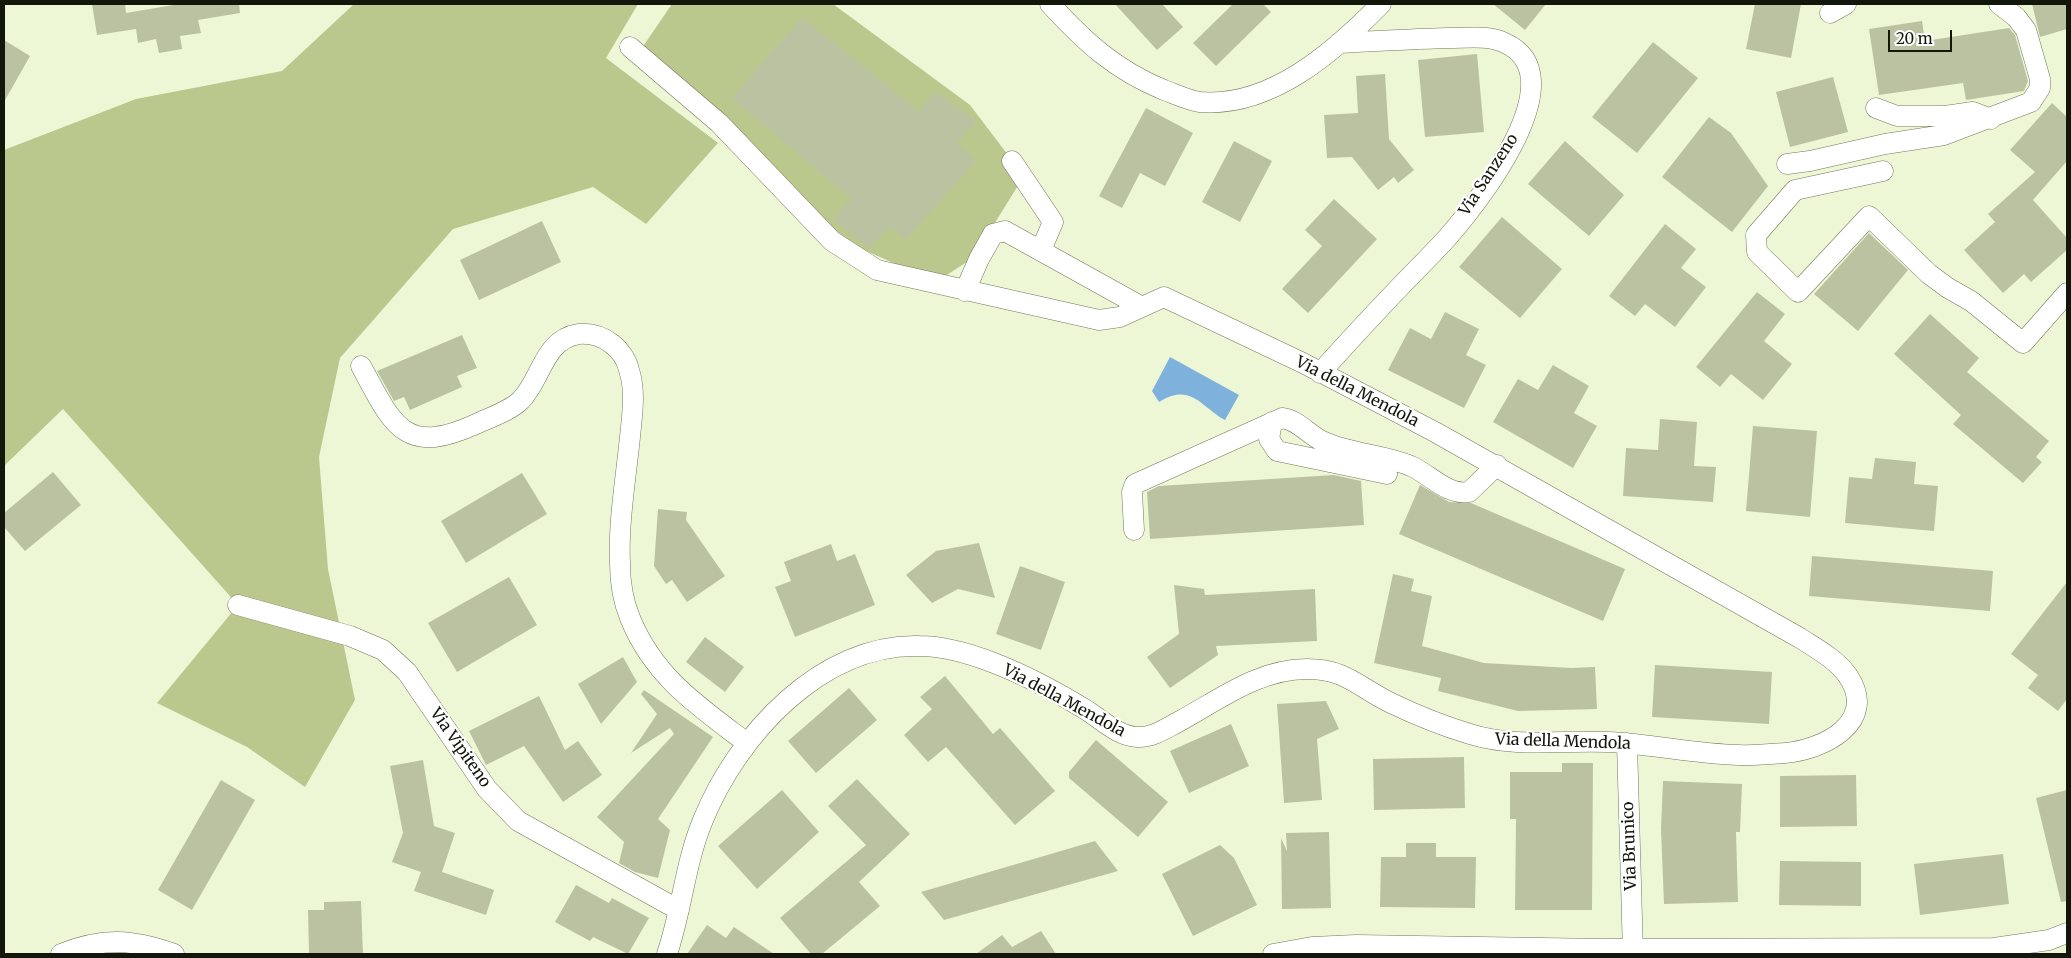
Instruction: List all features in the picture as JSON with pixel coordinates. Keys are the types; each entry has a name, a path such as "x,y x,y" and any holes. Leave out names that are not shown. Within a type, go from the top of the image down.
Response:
{"street":[{"path":"1050,4 1088,43 1112,63 1153,85 1198,102 1229,100 1276,86 1291,79 1340,43 1381,4"},
{"path":"1787,164 1810,162 1885,144 1944,136 2031,102 2040,88 2038,68 2026,30 2016,17 1999,4"},
{"name":"Via Sanzeno","path":"1320,373 1447,237 1481,192 1508,152 1523,122 1531,96 1532,84 1530,68 1522,54 1504,42 1488,38 1340,43"},
{"path":"630,47 719,123 832,241 877,270 1099,320 1120,317 1142,307"},
{"path":"1876,108 1897,116 1945,116 1973,112 1991,119"},
{"path":"1012,161 1052,222 1040,250"},
{"path":"1883,171 1791,193 1756,235 1757,252 1798,292 1869,216 1930,274 1948,288 1971,301 2023,344 2067,293"},
{"path":"966,291 979,259 994,234 1004,231 1142,307"},
{"name":"Via della Mendola","path":"667,954 679,910 685,876 702,822 719,786 747,743 794,693 833,669 859,657 886,649 922,646 972,655 1021,674 1083,708 1122,734 1132,737 1153,735 1251,682 1278,673 1307,669 1339,672 1406,710 1489,740 1627,743 1739,756 1792,752 1814,748 1845,730 1851,721 1856,700 1852,684 1844,672 1821,651 1497,465 1320,373 1164,297 1142,307"},
{"path":"362,366 380,400 398,427 407,434 422,438 436,438 468,428 515,406 529,390 549,352 568,336 587,334 599,336 616,347 630,370 632,389 632,422 620,562 622,589 629,616 645,648 662,672 693,702 747,743"},
{"path":"1134,530 1132,492 1134,484 1282,418 1289,419 1320,440 1411,466 1444,486 1460,492 1469,492 1474,489 1497,465"},
{"path":"1272,422 1269,440 1277,451 1387,474"},
{"name":"Via Vipiteno","path":"238,605 350,636 383,650 407,672 487,789 518,821 679,910"},
{"name":"Via Brunico","path":"1627,743 1633,952"},
{"path":"1273,954 1312,947 1356,944 1633,952 1970,951 2031,944 2067,934"},
{"path":"61,954 98,943 116,941 134,942 174,954"}],"green space":[{"path":"354,4 638,4 606,58 718,143 646,224 593,187 453,229 340,358 319,457 328,569 355,700 305,787 247,747 157,703 238,605 63,409 4,466 4,150 136,99 282,71"},
{"path":"672,4 833,4 970,105 1024,176 973,258 936,282 853,245 635,58"}],"water":[{"path":"1170,357 1239,395 1225,420 1188,395 1170,396 1159,402 1152,391"}],"building":[{"path":"92,4 125,4 126,13 179,4 239,4 240,13 198,20 201,33 180,36 182,49 159,53 156,39 138,43 136,29 97,35"},
{"path":"1115,4 1162,4 1183,27 1157,50"},
{"path":"1233,4 1263,4 1271,12 1216,66 1193,43"},
{"path":"1493,4 1546,4 1525,30"},
{"path":"1755,4 1801,4 1791,58 1746,49"},
{"path":"2032,4 2067,4 2067,29 2040,37"},
{"path":"802,18 919,111 936,92 976,122 957,143 976,161 905,240 890,226 869,248 834,220 851,198 732,98"},
{"path":"1922,21 1925,41 2009,28 2015,35 2028,81 2024,91 1966,100 1963,83 1879,95 1869,29"},
{"path":"4,40 30,56 4,102"},
{"path":"1653,42 1698,78 1637,153 1592,117"},
{"path":"1477,54 1484,132 1425,137 1418,60"},
{"path":"1385,74 1389,139 1414,170 1398,183 1394,177 1378,190 1352,157 1327,158 1324,115 1358,113 1356,76"},
{"path":"1833,77 1848,132 1790,147 1776,92"},
{"path":"2052,103 2067,117 2067,161 2033,200 2067,238 2067,250 2031,282 2024,274 2003,293 1964,250 1995,222 1988,214 2035,172 2010,150"},
{"path":"1146,108 1193,133 1165,186 1140,173 1122,208 1099,196"},
{"path":"1709,117 1731,133 1768,186 1732,232 1662,177"},
{"path":"1234,141 1272,161 1240,222 1202,202"},
{"path":"1565,141 1624,195 1589,236 1528,184"},
{"path":"1334,199 1377,239 1308,313 1282,289 1322,246 1305,230"},
{"path":"1502,217 1562,269 1520,318 1459,267"},
{"path":"542,221 561,262 479,300 460,260"},
{"path":"1665,224 1696,249 1681,268 1706,287 1675,327 1645,304 1635,316 1609,296"},
{"path":"1869,233 1908,270 1858,331 1814,294"},
{"path":"1757,292 1785,314 1764,341 1792,364 1763,400 1731,374 1720,387 1696,367"},
{"path":"1445,312 1479,329 1466,355 1486,365 1464,408 1388,370 1410,328 1431,339"},
{"path":"1930,314 1979,358 1967,372 2049,441 2036,457 2042,462 2023,483 1953,424 1961,415 1894,354"},
{"path":"462,335 477,368 457,376 462,387 410,410 404,397 394,401 377,371"},
{"path":"1553,365 1589,386 1574,413 1597,426 1573,468 1493,422 1518,379 1538,390"},
{"path":"1660,419 1697,422 1694,466 1716,467 1713,502 1623,496 1626,448 1658,450"},
{"path":"1753,426 1817,431 1810,517 1746,511"},
{"path":"1875,458 1916,462 1914,484 1938,486 1934,531 1845,523 1849,477 1872,479"},
{"path":"53,472 81,505 25,551 4,527 4,513"},
{"path":"522,473 547,514 466,563 441,521"},
{"path":"1334,475 1361,481 1364,525 1150,539 1147,492 1159,486"},
{"path":"1420,485 1449,502 1471,503 1625,569 1603,621 1399,534"},
{"path":"658,509 687,512 686,520 725,576 687,602 672,580 666,584 654,566"},
{"path":"979,543 995,598 958,589 932,603 906,575 936,551"},
{"path":"831,544 837,561 855,554 875,605 795,637 775,587 791,581 784,562"},
{"path":"1812,556 1993,571 1990,611 1809,596"},
{"path":"1020,566 1065,582 1041,650 996,634"},
{"path":"1393,574 1414,579 1411,591 1432,596 1422,646 1484,663 1571,668 1595,667 1597,709 1518,711 1438,691 1441,678 1374,663"},
{"path":"509,577 537,625 457,672 428,623"},
{"path":"2067,582 2067,699 2058,711 2028,688 2038,675 2011,654"},
{"path":"1174,585 1204,589 1205,595 1315,589 1317,641 1216,646 1218,655 1170,688 1147,657 1179,634"},
{"path":"705,637 744,667 725,692 686,662"},
{"path":"623,657 637,682 601,724 578,684"},
{"path":"1655,665 1772,672 1769,724 1652,717"},
{"path":"945,676 993,734 1000,728 1055,791 1015,825 946,747 928,762 904,735 932,709 920,697"},
{"path":"849,688 877,720 816,773 788,741"},
{"path":"644,690 713,737 658,819 670,830 658,878 635,872 619,863 624,842 597,817 674,734 670,728 631,753 657,714 641,694"},
{"path":"539,696 565,750 578,741 602,775 563,802 524,746 486,765 469,731"},
{"path":"1326,701 1339,729 1317,739 1322,800 1284,803 1277,704"},
{"path":"1231,724 1249,766 1189,793 1170,751"},
{"path":"1096,740 1168,802 1138,837 1069,778 1069,772"},
{"path":"1464,757 1465,808 1374,810 1373,759"},
{"path":"423,760 434,826 455,833 442,872 494,890 486,915 414,891 421,872 392,862 403,833 390,766"},
{"path":"1562,763 1593,763 1592,910 1515,910 1516,819 1510,819 1510,772 1562,772"},
{"path":"1856,775 1857,826 1780,827 1780,776"},
{"path":"857,779 910,834 859,882 880,906 822,954 811,954 780,918 866,845 828,806"},
{"path":"221,780 255,800 192,910 158,890"},
{"path":"1663,781 1742,784 1740,832 1736,832 1738,902 1664,904 1661,829"},
{"path":"782,790 819,832 757,889 718,846"},
{"path":"2067,790 2067,901 2061,902 2036,798"},
{"path":"1329,832 1331,908 1282,909 1281,838 1287,851 1286,833"},
{"path":"1095,841 1118,871 944,920 921,892"},
{"path":"1406,843 1436,843 1436,857 1476,857 1475,908 1380,907 1381,857 1406,857"},
{"path":"1220,845 1234,858 1257,905 1193,936 1162,874"},
{"path":"2003,854 2009,904 1920,915 1914,864"},
{"path":"1780,861 1861,862 1861,906 1779,905"},
{"path":"576,885 609,903 612,898 649,918 628,954 593,937 590,941 555,922"},
{"path":"361,901 363,954 309,954 308,910 324,910 324,902"},
{"path":"707,925 726,938 734,927 774,954 687,954"},
{"path":"1041,931 1056,954 976,954 1002,935 1012,947"}]}
